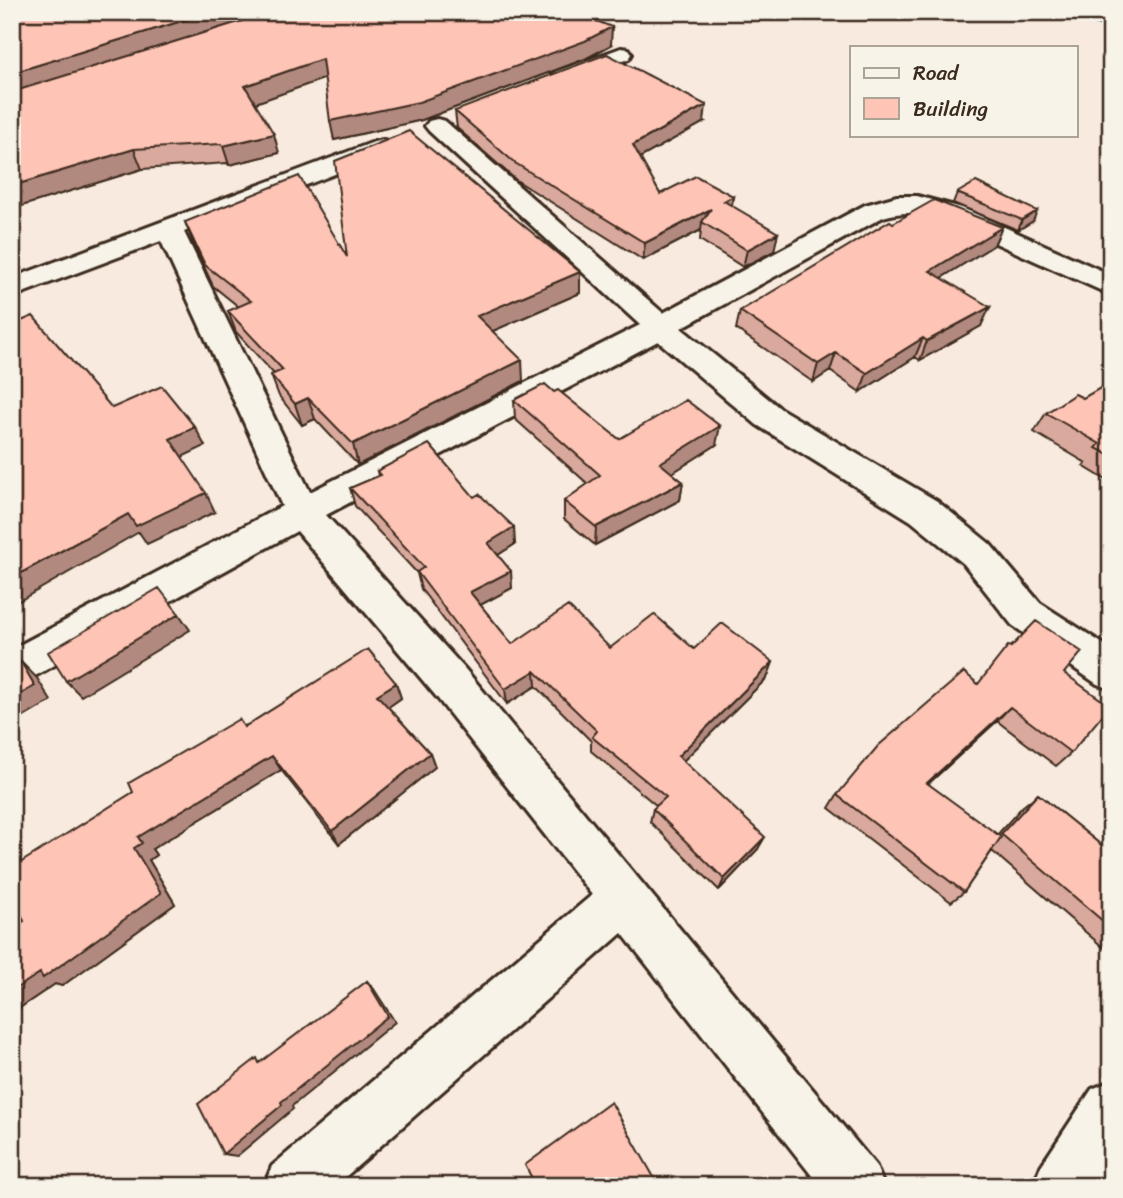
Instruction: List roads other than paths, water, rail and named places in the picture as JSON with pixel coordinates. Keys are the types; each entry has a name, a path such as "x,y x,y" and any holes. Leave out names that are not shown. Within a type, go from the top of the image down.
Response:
{"street":[{"path":"535,88 621,54"},
{"path":"12,288 428,130 769,417 925,511 977,554 1026,614 1111,671"},
{"path":"12,669 302,512 660,327 874,211 897,204 917,204 953,214 1111,286"},
{"path":"168,227 302,512 450,682 856,1186"},
{"path":"292,1186 625,898"},
{"path":"1061,1186 1111,1108"}],"waterway":[{"path":"1067,12 1111,29"}]}
